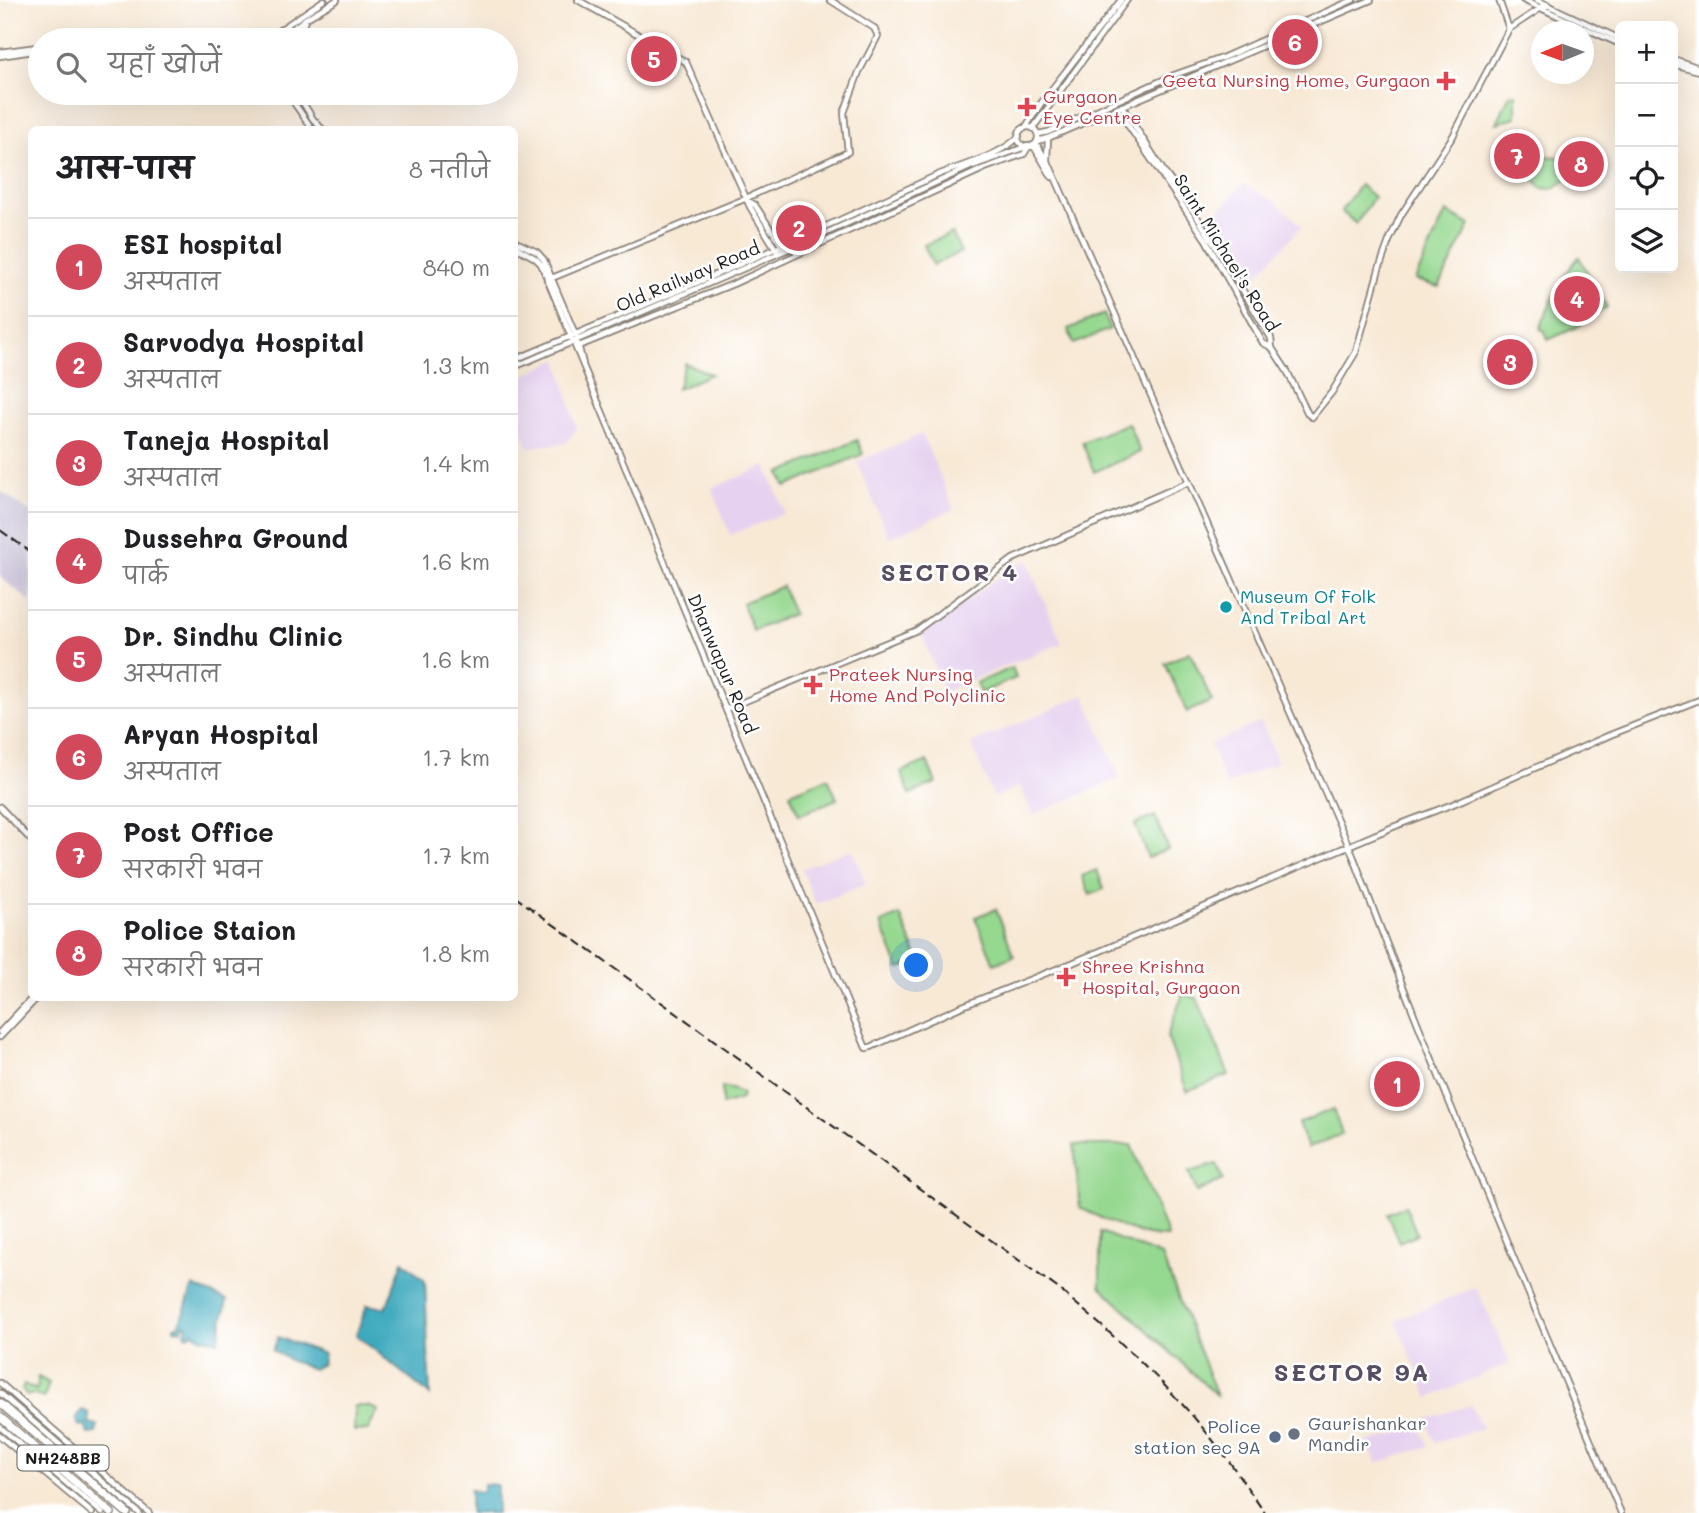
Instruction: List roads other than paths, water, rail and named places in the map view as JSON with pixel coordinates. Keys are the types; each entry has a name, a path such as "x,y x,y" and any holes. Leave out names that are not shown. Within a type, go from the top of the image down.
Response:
{"highway":[{"name":"NH248BB","path":"0,1403 127,1513"},
{"name":"NH248BB","path":"0,1417 111,1513"}],"street":[{"path":"287,28 324,0"},
{"path":"291,28 337,0"},
{"path":"578,0 686,62 750,207 780,250"},
{"path":"550,279 748,199 848,152 844,113 859,72 878,36 874,28 830,0"},
{"path":"1033,128 1121,0"},
{"path":"1127,0 1042,102 1019,136 1022,144 1033,144 1047,160 1189,482 1348,846 1550,1349 1621,1513"},
{"path":"1038,134 1353,0"},
{"name":"Old Railway Road","path":"518,358 834,229 970,167 1048,138 1371,0"},
{"path":"1499,0 1509,29 1544,6"},
{"path":"1523,0 1544,6 1615,39"},
{"path":"1537,0 1555,13 1615,39"},
{"path":"1536,12 1555,13"},
{"path":"302,28 305,19"},
{"name":"Saint Michael's Road","path":"1119,108 1203,227 1270,338 1272,348 1311,417 1332,392 1356,352 1388,241 1401,215 1453,136 1509,29"},
{"path":"0,54 28,50"},
{"path":"1678,63 1699,69"},
{"path":"295,105 310,126"},
{"path":"304,105 319,126"},
{"path":"1025,128 1033,128"},
{"path":"1033,128 1038,134"},
{"path":"579,346 733,284 985,168 1024,154 1038,134"},
{"name":"Old Railway Road","path":"518,365 780,250 950,169 1010,145 1019,136"},
{"path":"1047,160 1048,138"},
{"path":"1033,144 1058,187"},
{"path":"834,229 838,237"},
{"path":"518,242 540,255 575,341"},
{"path":"518,248 538,261 550,279"},
{"path":"592,333 596,341"},
{"name":"Dhanwapur Road","path":"575,341 579,346 583,364"},
{"name":"Dhanwapur Road","path":"575,341 865,1046 869,1048 960,1007 1072,963 1348,846"},
{"path":"726,709 917,630 1008,562 1189,482"},
{"path":"1348,846 1699,700"},
{"path":"0,807 28,837"},
{"path":"0,1034 32,1001"},
{"path":"0,1383 149,1513"},
{"path":"0,1393 139,1513"},
{"path":"0,1427 102,1513"},
{"path":"0,1436 92,1513"}],"water":[{"path":"403,1261 425,1281 430,1395 356,1335 367,1305 386,1308"},
{"path":"193,1286 227,1300 218,1341 202,1338 193,1332 188,1336 185,1334 187,1325 183,1325 182,1330 174,1329 179,1325"},
{"path":"278,1337 324,1354 322,1364 313,1369 291,1361 273,1350"},
{"path":"82,1410 89,1413 89,1424 98,1425 96,1433 88,1434 85,1425 79,1426 75,1419"},
{"path":"484,1484 497,1485 497,1513 470,1513 470,1490 482,1492"}],"railway":[{"path":"0,530 28,550"},
{"path":"518,899 1056,1287 1121,1343 1181,1403 1224,1455 1265,1513"}],"place":[{"name":"Aryan Hospital","path":"1295,42"},
{"name":"Dr. Sindhu Clinic","path":"654,59"},
{"name":"Geeta Nursing Home, Gurgaon","path":"1446,81"},
{"name":"Gurgaon Eye Centre","path":"1027,107"},
{"name":"Post Office","path":"1517,156"},
{"name":"Police Staion","path":"1581,164"},
{"name":"Sarvodya Hospital","path":"799,228"},
{"name":"Dussehra Ground","path":"1577,299"},
{"name":"Taneja Hospital","path":"1510,362"},
{"name":"Museum Of Folk And Tribal Art","path":"1226,607"},
{"name":"Prateek Nursing Home And Polyclinic","path":"813,685"},
{"name":"Shree Krishna Hospital, Gurgaon","path":"1066,977"},
{"name":"ESI hospital","path":"1397,1084"},
{"name":"Gaurishankar Mandir","path":"1294,1434"},
{"name":"Police station sec 9A","path":"1275,1437"}],"district":[{"name":"SECTOR 4","path":"950,573"},
{"name":"SECTOR 9A","path":"1352,1373"}]}
